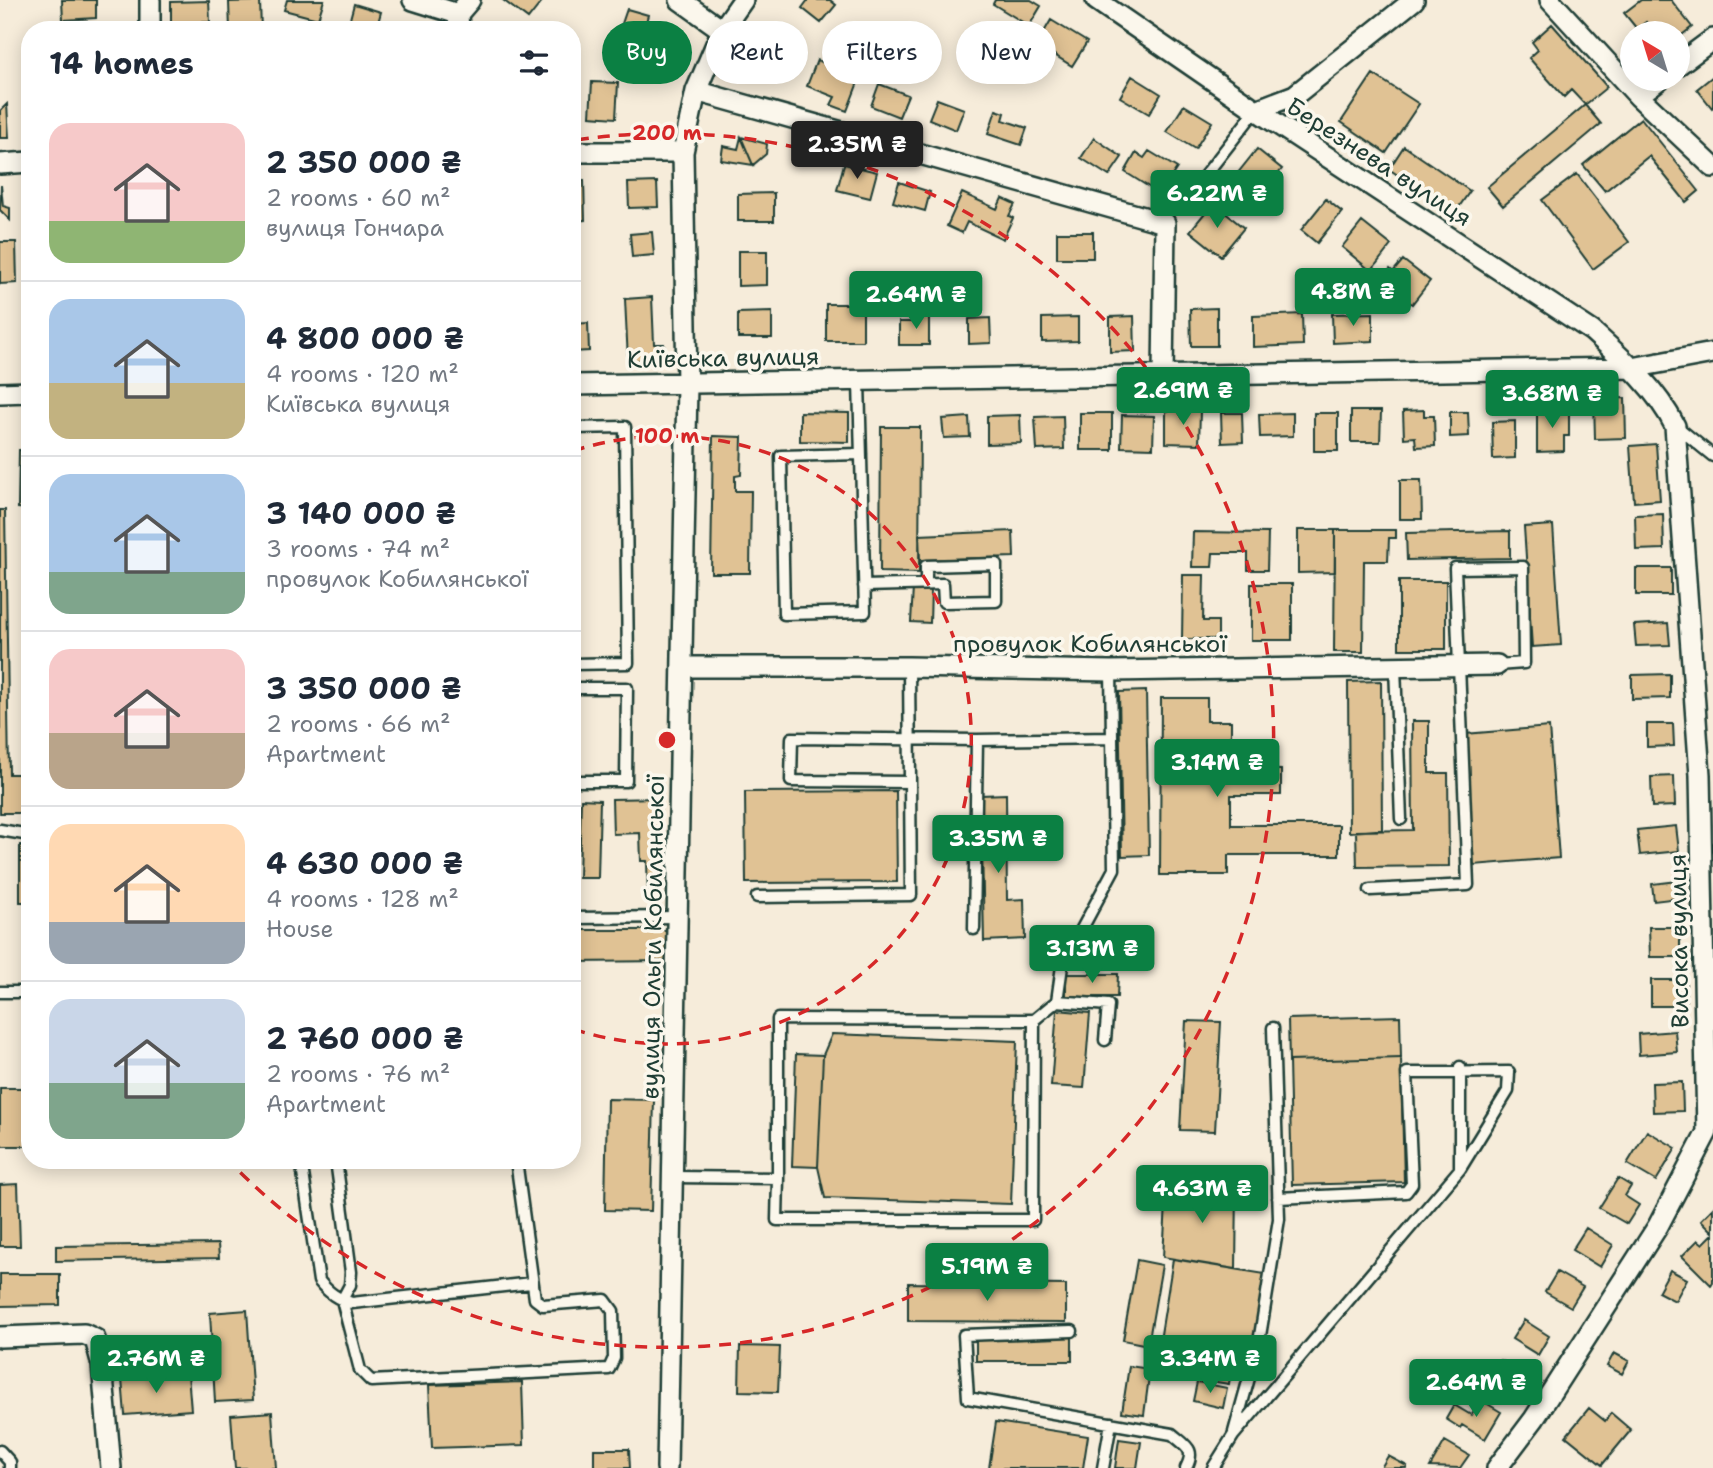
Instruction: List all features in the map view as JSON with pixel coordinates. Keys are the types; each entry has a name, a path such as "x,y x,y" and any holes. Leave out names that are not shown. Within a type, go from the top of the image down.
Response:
{"street":[{"path":"149,0 150,21"},
{"path":"413,0 462,15"},
{"path":"680,0 709,21"},
{"name":"вулиця Ольги Кобилянської","path":"728,21 743,0"},
{"name":"Березнева вулиця","path":"1096,0 1256,110 1592,331 1632,368"},
{"path":"1256,110 1295,95 1414,0"},
{"path":"1550,0 1638,96 1713,167"},
{"path":"1690,56 1713,39"},
{"name":"вулиця Ольги Кобилянської","path":"667,1468 687,384 683,152 696,91 706,68"},
{"path":"696,91 1165,223 1163,376"},
{"path":"1638,96 1644,91"},
{"path":"581,152 683,152"},
{"path":"0,164 21,163"},
{"name":"Київська вулиця","path":"581,385 1632,368 1713,353"},
{"name":"Висока вулиця","path":"1497,1468 1534,1419 1658,1226 1710,1135 1700,775 1675,426 1665,405 1632,368"},
{"path":"0,393 21,392"},
{"name":"провулок Кобилянської","path":"683,667 909,667 1111,671 1497,664"},
{"path":"0,1337 84,1335 95,1339 102,1365 111,1468"}],"lane":[{"path":"1196,187 1256,110"},
{"path":"859,381 861,454 864,586 865,612 784,614 781,456 861,454"},
{"path":"1675,426 1713,456"},
{"path":"581,428 625,427 628,663 581,664"},
{"path":"864,586 943,584 944,602 996,601 996,564 926,566 926,584"},
{"path":"1370,890 1468,885 1455,568 1523,567 1524,663 1497,664"},
{"path":"757,897 911,895 909,667"},
{"path":"1395,667 1401,819"},
{"path":"1034,1020 1033,1220 778,1220 778,1019 1034,1020 1057,1001 1062,966 1114,869 1111,671"},
{"path":"581,688 627,688 626,782 581,781"},
{"path":"910,782 791,780 792,738 1112,738"},
{"path":"974,929 977,740"},
{"path":"0,830 21,834"},
{"path":"581,918 678,917"},
{"path":"0,992 21,992"},
{"path":"1057,1001 1108,1005 1105,1040"},
{"path":"1233,1436 1259,1342 1279,1219 1273,1028"},
{"path":"1213,1468 1233,1436 1460,1169 1508,1091 1509,1072 1460,1070 1407,1073 1412,1184 1406,1192 1278,1198"},
{"path":"1460,1070 1460,1169"},
{"path":"302,1169 319,1281 328,1292 342,1300 352,1303 531,1283"},
{"path":"336,1169 351,1272 350,1285 342,1300 360,1370 371,1381 609,1368 614,1358 613,1311 604,1300 542,1305 535,1299 517,1169"},
{"path":"673,1177 778,1178"},
{"path":"1072,1331 964,1335 968,1398 1172,1434 1189,1448 1191,1458 1186,1468"},
{"path":"1103,1468 1111,1423"},
{"path":"0,1451 7,1464"}],"path":[{"path":"1165,223 1196,187"}],"building":[{"path":"62,0 96,0 96,18 63,20"},
{"path":"287,0 324,0 318,19 284,10"},
{"path":"503,0 543,0 528,19"},
{"path":"808,0 830,0 836,5 821,23 802,8"},
{"path":"995,0 1031,0 1041,6 1032,21 1021,21 993,4"},
{"path":"1641,0 1671,0 1687,21 1630,21 1624,13"},
{"path":"209,1 210,21 171,21 171,2"},
{"path":"260,1 261,21 230,21 229,2"},
{"path":"354,4 381,12 378,21 349,21"},
{"path":"627,9 648,15 646,21 623,21"},
{"path":"1056,23 1087,42 1072,66 1056,56"},
{"path":"1552,24 1607,87 1585,105 1571,90 1564,97 1529,58 1538,50 1532,42"},
{"path":"817,60 822,62 822,84 857,84 847,111 831,105 835,97 807,86"},
{"path":"1373,74 1419,104 1386,153 1341,122"},
{"path":"1132,76 1161,94 1149,114 1120,97"},
{"path":"1713,76 1713,107 1712,108 1697,89"},
{"path":"592,82 618,84 616,118 590,116"},
{"path":"879,84 908,95 899,117 871,106"},
{"path":"937,99 964,109 956,130 929,119"},
{"path":"7,104 9,138 0,138 0,111"},
{"path":"1184,105 1212,122 1195,149 1167,132"},
{"path":"1585,105 1601,124 1503,206 1487,187"},
{"path":"996,110 1005,113 1003,120 1027,128 1021,145 988,134"},
{"path":"1641,118 1699,191 1686,202 1649,156 1605,191 1583,165"},
{"path":"741,137 767,144 766,154 753,165"},
{"path":"741,137 753,165 721,160 723,146 738,149"},
{"path":"1094,138 1122,157 1109,176 1081,158"},
{"path":"1404,146 1470,191 1454,214 1389,169"},
{"path":"1257,149 1282,169 1262,194 1237,174"},
{"path":"1149,151 1177,168 1160,194 1125,172 1136,153 1144,158"},
{"path":"844,164 877,172 870,198 837,190"},
{"path":"1577,174 1629,242 1593,269 1542,200"},
{"path":"581,180 584,180 585,220 581,220"},
{"path":"657,182 658,207 629,208 628,183"},
{"path":"899,182 930,192 925,211 893,202"},
{"path":"1,185 3,206 10,208 10,220 0,210"},
{"path":"774,193 774,221 738,221 738,194"},
{"path":"962,193 997,209 1002,198 1015,204 1009,216 1013,218 1003,239 967,222 962,233 947,226"},
{"path":"1326,199 1342,212 1317,243 1301,230"},
{"path":"1213,203 1244,228 1221,256 1190,231"},
{"path":"1362,222 1391,245 1371,271 1342,247"},
{"path":"652,232 654,255 632,257 630,234"},
{"path":"1057,232 1093,232 1093,258 1057,258"},
{"path":"0,242 16,242 17,283 0,284"},
{"path":"738,251 767,251 767,285 738,286"},
{"path":"1403,260 1430,281 1412,304 1401,296 1397,301 1377,285 1390,269 1393,272"},
{"path":"652,297 654,344 664,344 665,359 628,361 625,299"},
{"path":"826,304 863,304 863,341 826,341"},
{"path":"1217,308 1217,346 1191,346 1190,309"},
{"path":"918,309 929,310 929,345 899,345 899,322 918,322"},
{"path":"772,312 772,338 738,338 738,313"},
{"path":"1373,313 1373,341 1333,343 1332,314"},
{"path":"1302,314 1303,345 1253,347 1253,316"},
{"path":"1134,316 1135,351 1110,352 1110,317"},
{"path":"1078,317 1078,341 1042,342 1042,318"},
{"path":"990,318 991,343 969,344 969,319"},
{"path":"581,323 588,323 589,351 581,351"},
{"path":"1625,398 1626,438 1595,439 1594,399"},
{"path":"1424,410 1424,416 1434,416 1435,446 1416,447 1415,437 1404,438 1403,411"},
{"path":"1166,411 1200,411 1199,444 1166,443"},
{"path":"1351,411 1381,411 1380,442 1351,442"},
{"path":"1537,411 1569,411 1569,436 1564,436 1564,451 1537,452"},
{"path":"800,412 849,413 849,442 800,441"},
{"path":"1450,412 1468,412 1469,436 1450,437"},
{"path":"1080,413 1112,413 1112,450 1080,450"},
{"path":"1221,413 1242,413 1243,442 1222,443"},
{"path":"1293,413 1293,436 1260,437 1259,414"},
{"path":"1314,413 1338,413 1338,451 1314,451"},
{"path":"1020,415 1021,443 987,444 987,416"},
{"path":"1122,415 1154,416 1153,448 1121,447"},
{"path":"1063,416 1064,449 1037,450 1035,417"},
{"path":"969,417 970,437 944,438 942,419"},
{"path":"1515,421 1515,458 1493,459 1492,422"},
{"path":"881,427 920,427 919,573 880,572"},
{"path":"713,436 742,437 741,475 735,476 735,491 751,491 750,573 711,573"},
{"path":"1656,444 1660,500 1634,502 1630,446"},
{"path":"19,450 21,450 21,508 18,508"},
{"path":"1400,480 1421,480 1422,519 1400,519"},
{"path":"0,510 5,510 9,774 21,774 21,813 0,813"},
{"path":"1663,514 1664,549 1636,550 1635,515"},
{"path":"1553,525 1561,645 1532,647 1524,527"},
{"path":"1298,530 1335,530 1335,572 1298,573"},
{"path":"1335,530 1396,530 1396,538 1389,538 1388,561 1364,561 1363,652 1334,652"},
{"path":"1013,531 1014,557 920,560 919,535"},
{"path":"1510,531 1510,558 1407,560 1406,533"},
{"path":"1193,532 1268,533 1267,570 1248,570 1248,553 1213,553 1212,567 1192,567"},
{"path":"1636,568 1671,568 1671,595 1636,595"},
{"path":"1183,575 1204,575 1203,621 1218,621 1218,639 1182,639"},
{"path":"1399,581 1446,581 1446,649 1399,649"},
{"path":"1251,584 1292,584 1292,640 1251,640"},
{"path":"913,588 931,589 930,623 911,622"},
{"path":"1668,623 1670,645 1636,646 1634,625"},
{"path":"1670,674 1670,698 1632,699 1632,675"},
{"path":"1381,681 1382,830 1349,832 1348,682"},
{"path":"1146,691 1149,855 1122,856 1119,692"},
{"path":"1161,698 1207,698 1207,721 1231,721 1231,769 1281,770 1281,795 1231,795 1231,825 1339,825 1339,855 1228,855 1228,875 1160,875"},
{"path":"1412,721 1429,721 1429,773 1448,773 1449,866 1357,867 1356,831 1413,830"},
{"path":"1647,724 1673,724 1674,746 1647,747"},
{"path":"1549,727 1559,858 1474,865 1465,734"},
{"path":"1674,776 1675,806 1652,807 1651,777"},
{"path":"896,791 897,882 746,883 745,792"},
{"path":"1006,794 1007,900 1024,899 1025,939 984,941 981,795"},
{"path":"660,798 662,898 648,899 647,861 641,861 640,833 613,834 612,799"},
{"path":"581,799 600,800 598,878 581,878"},
{"path":"1676,826 1679,851 1640,855 1637,830"},
{"path":"20,845 21,845 21,902"},
{"path":"1677,881 1679,898 1654,901 1652,884"},
{"path":"1649,927 1680,927 1680,957 1650,957"},
{"path":"581,930 670,930 670,961 581,962"},
{"path":"1066,974 1118,974 1117,997 1066,997"},
{"path":"1651,980 1686,980 1686,1006 1651,1006"},
{"path":"1057,1010 1090,1013 1084,1088 1051,1086"},
{"path":"1400,1016 1401,1058 1289,1061 1288,1019"},
{"path":"1186,1021 1221,1022 1215,1131 1180,1130"},
{"path":"1675,1031 1677,1052 1639,1055 1638,1034"},
{"path":"832,1034 1017,1041 1011,1204 825,1198 818,1167 823,1055"},
{"path":"796,1054 823,1055 818,1167 792,1166"},
{"path":"1401,1058 1404,1182 1292,1185 1289,1061"},
{"path":"1682,1082 1683,1111 1653,1112 1652,1083"},
{"path":"0,1088 21,1088 21,1146 0,1146"},
{"path":"607,1099 654,1100 651,1211 605,1210"},
{"path":"1647,1131 1676,1148 1656,1181 1627,1164"},
{"path":"1618,1178 1631,1186 1625,1196 1639,1205 1627,1224 1599,1208"},
{"path":"18,1184 20,1246 0,1246 0,1185"},
{"path":"1167,1186 1237,1187 1236,1269 1163,1257"},
{"path":"1713,1208 1713,1232 1701,1220"},
{"path":"1586,1228 1613,1245 1600,1267 1572,1250"},
{"path":"1713,1234 1711,1285 1682,1256 1698,1240 1703,1244"},
{"path":"218,1244 219,1258 56,1261 56,1246"},
{"path":"1173,1259 1265,1274 1252,1353 1234,1350 1229,1384 1155,1372"},
{"path":"1137,1260 1162,1265 1148,1345 1123,1340"},
{"path":"1670,1270 1687,1279 1675,1301 1658,1292"},
{"path":"1557,1272 1583,1287 1571,1307 1545,1292"},
{"path":"0,1274 60,1274 60,1305 0,1306"},
{"path":"908,1283 1066,1285 1066,1322 908,1321"},
{"path":"247,1310 253,1400 215,1402 210,1313"},
{"path":"1524,1320 1549,1336 1538,1355 1512,1339"},
{"path":"976,1337 1072,1337 1072,1361 976,1361"},
{"path":"740,1346 780,1347 778,1392 739,1391"},
{"path":"1614,1353 1629,1361 1622,1374 1607,1366"},
{"path":"1501,1360 1526,1375 1512,1398 1487,1383"},
{"path":"1129,1366 1150,1369 1144,1415 1122,1412"},
{"path":"188,1374 191,1410 125,1415 122,1379"},
{"path":"522,1382 524,1445 432,1448 429,1385"},
{"path":"1197,1382 1227,1388 1223,1408 1193,1401"},
{"path":"1481,1400 1501,1412 1485,1439 1446,1419 1454,1405 1471,1415"},
{"path":"1589,1408 1605,1421 1611,1413 1631,1430 1602,1465 1566,1436"},
{"path":"272,1412 276,1468 235,1468 231,1415"},
{"path":"996,1422 1088,1436 1083,1468 989,1468"},
{"path":"1119,1439 1141,1442 1137,1468 1115,1468"},
{"path":"1445,1441 1469,1455 1460,1468 1430,1467"},
{"path":"594,1449 629,1449 630,1468 594,1468"},
{"path":"1388,1456 1407,1466 1406,1468 1381,1468"}]}
